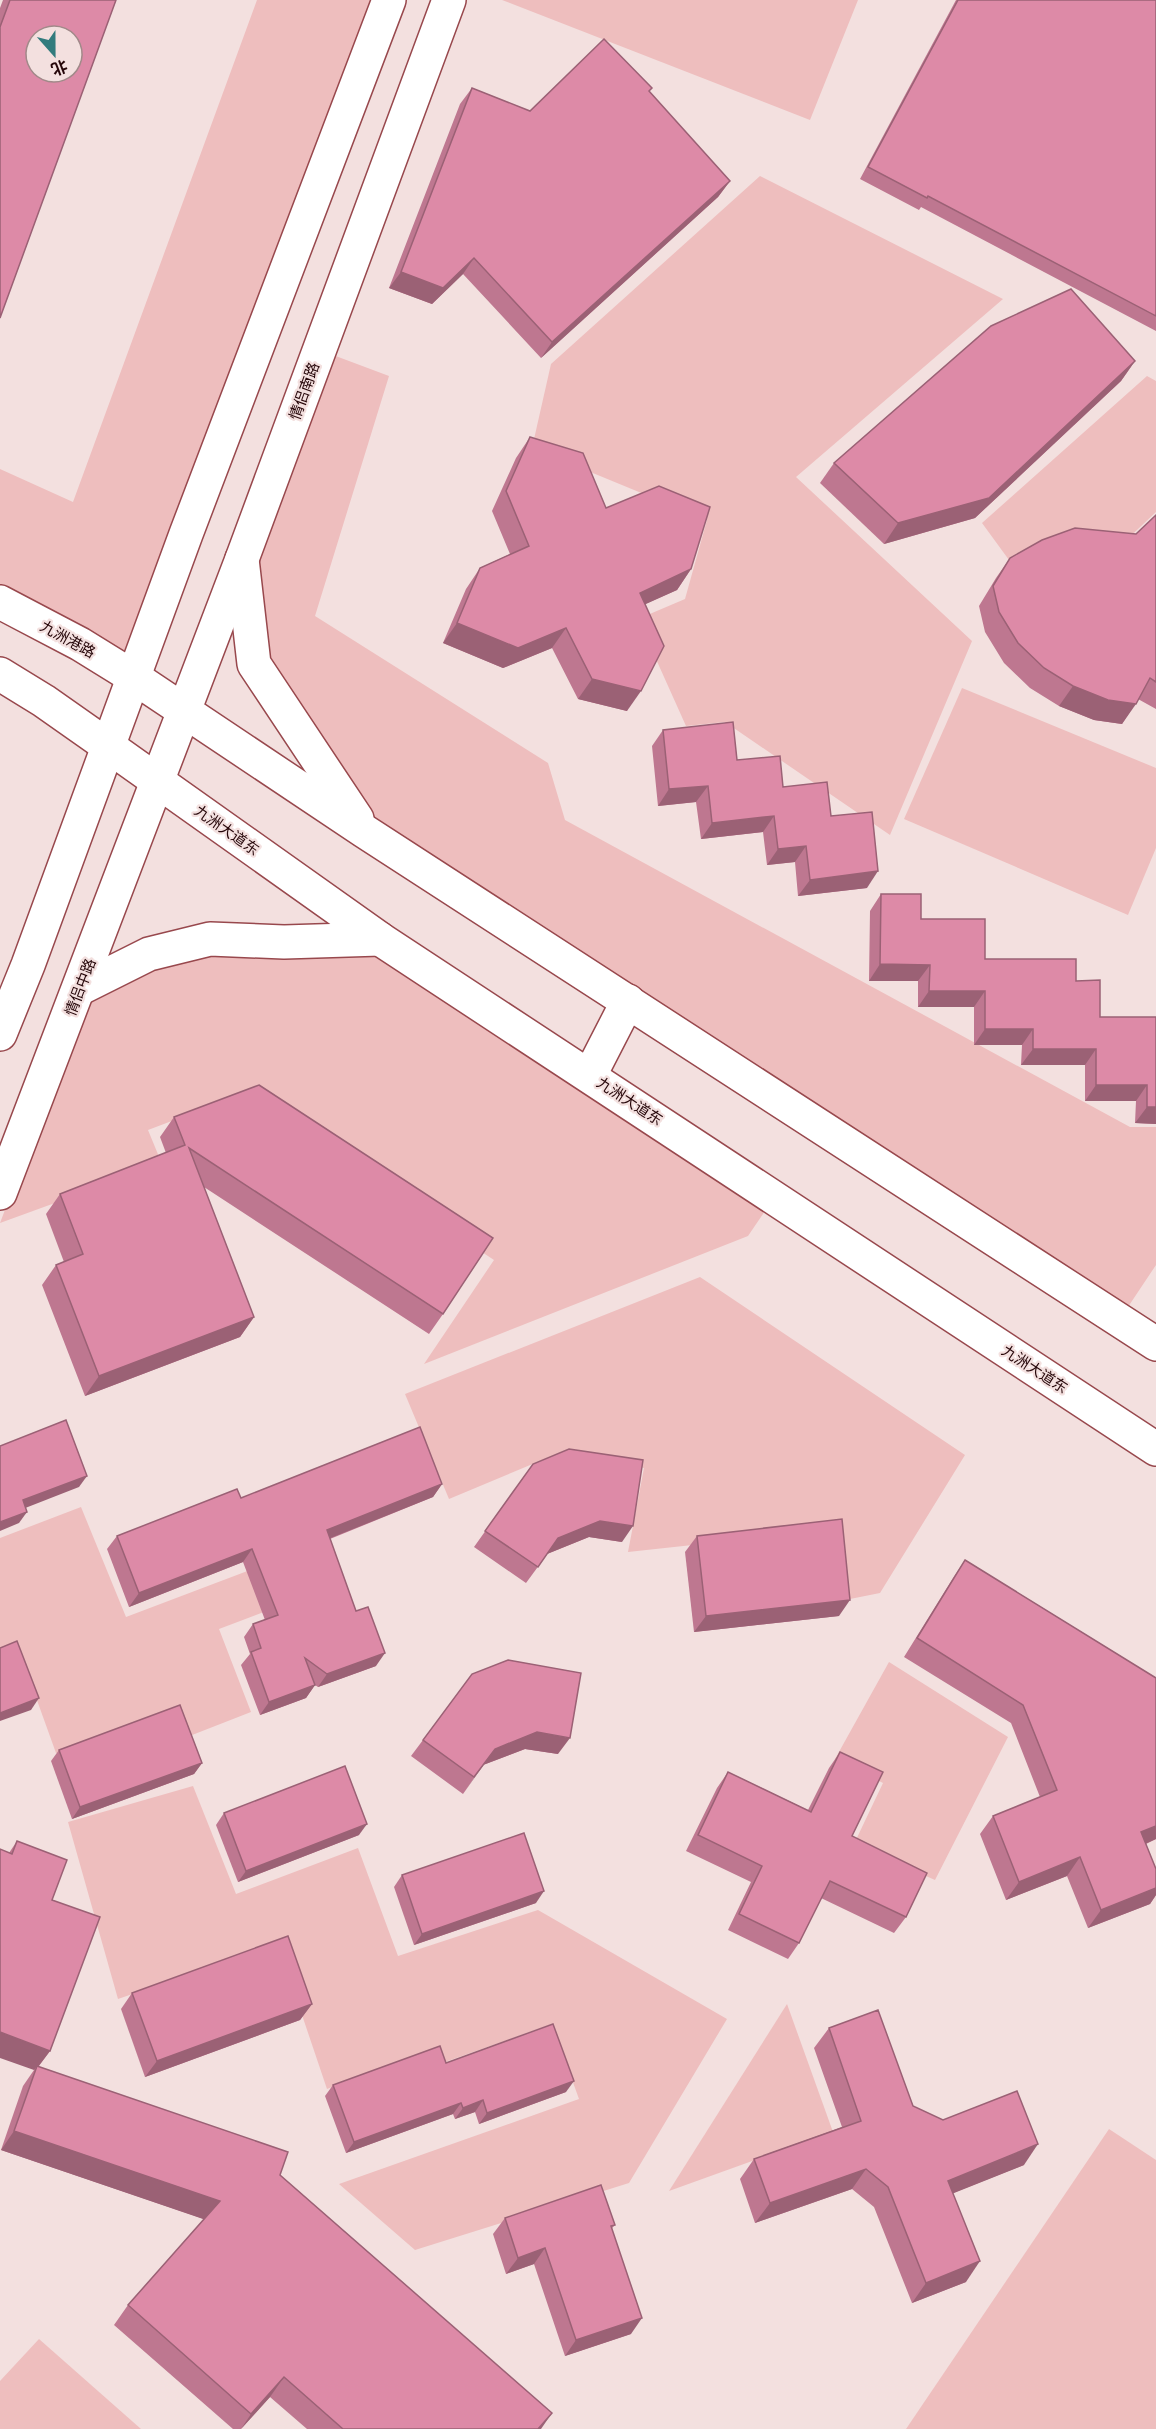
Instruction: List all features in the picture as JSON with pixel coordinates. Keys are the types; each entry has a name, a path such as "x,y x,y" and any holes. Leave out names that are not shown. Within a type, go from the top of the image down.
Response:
{"main road":[{"path":"0,1034 28,965 388,0"},
{"name":"情侣南路","path":"158,781 449,0"},
{"path":"242,559 254,664 364,831"},
{"name":"九洲港路","path":"0,602 80,644 135,678"},
{"path":"0,674 45,701 108,746"},
{"path":"135,678 364,831 1156,1344"},
{"name":"九洲大道东","path":"108,746 380,939 1156,1449"},
{"name":"情侣中路","path":"0,1193 158,781"},
{"path":"79,989 149,954 210,939 284,942 380,939"},
{"path":"590,1075 628,1001"}],"shaded area":[{"path":"257,0 378,0 129,666 0,595 0,469 73,502"},
{"path":"502,0 858,0 810,120"},
{"path":"760,176 1003,299 796,477 972,641 890,835 725,722 686,726 638,619 685,599 707,520 532,448 551,364"},
{"path":"333,355 389,376 315,616 548,763 565,820 1130,1127 1156,1127 1156,1265 1124,1313 372,823 263,657 255,556"},
{"path":"1147,376 1156,381 1156,512 1119,547 1027,551 1009,560 982,523"},
{"path":"962,688 1156,768 1156,848 1128,915 904,819"},
{"path":"219,954 379,955 767,1208 748,1236 424,1364 494,1260 243,1094 148,1130 162,1164 0,1223 86,998 144,970"},
{"path":"700,1277 965,1455 880,1593 850,1599 841,1529 628,1552 644,1468 559,1453 449,1499 405,1394"},
{"path":"81,1507 126,1617 258,1567 327,1588 219,1629 251,1712 187,1737 56,1753 16,1642 0,1648 0,1538"},
{"path":"889,1662 1008,1737 935,1880 854,1844 883,1783 835,1759"},
{"path":"193,1786 236,1894 358,1848 398,1956 538,1910 727,2019 629,2183 415,2250 339,2184 579,2099 552,2024 445,2062 439,2047 327,2089 278,1944 118,1999 68,1822"},
{"path":"787,2004 833,2132 669,2191"},
{"path":"1109,2129 1156,2160 1156,2429 906,2429"},
{"path":"39,2339 141,2429 0,2429 0,2381"}],"building":[{"path":"10,0 116,0 0,318 0,27"},
{"path":"958,0 1156,0 1156,316 928,196 927,198 868,167"},
{"path":"604,39 652,88 649,91 730,181 552,342 474,258 443,288 401,272 472,88 530,111"},
{"path":"1071,289 1135,361 989,498 898,523 834,463 991,326"},
{"path":"530,437 583,453 606,508 659,486 710,507 691,569 640,593 664,646 641,691 592,679 566,628 518,648 457,623 480,568 529,546 506,491"},
{"path":"1156,515 1156,682 1150,678 1136,704 1108,700 1073,686 1044,668 1018,643 999,612 993,586 1010,558 1042,540 1075,528 1136,534"},
{"path":"733,722 737,760 780,756 783,787 827,782 831,816 872,812 878,871 810,880 806,846 778,849 774,816 712,823 708,786 669,789 663,730"},
{"path":"881,894 921,894 921,919 985,919 985,959 1076,959 1076,981 1100,980 1100,1017 1156,1017 1156,1107 1147,1107 1147,1085 1096,1085 1096,1049 1033,1049 1033,1029 985,1029 985,991 929,991 930,965 880,964"},
{"path":"259,1085 493,1238 443,1314 189,1148 254,1317 99,1376 56,1265 83,1254 60,1194 185,1145 174,1117"},
{"path":"66,1420 87,1476 23,1500 27,1512 0,1522 0,1446"},
{"path":"420,1427 442,1484 327,1530 356,1611 368,1607 385,1653 327,1674 305,1658 315,1685 269,1702 251,1652 261,1648 253,1624 278,1615 252,1549 139,1593 117,1536 237,1489 241,1498"},
{"path":"569,1449 643,1460 633,1526 600,1521 558,1538 538,1567 485,1531 533,1464"},
{"path":"842,1519 850,1600 706,1616 697,1536"},
{"path":"965,1560 1156,1678 1156,1826 1141,1832 1156,1869 1156,1888 1101,1910 1080,1857 1019,1882 993,1816 1057,1790 1023,1705 917,1638"},
{"path":"17,1641 39,1698 0,1713 0,1648"},
{"path":"508,1660 581,1673 570,1738 537,1732 495,1749 474,1777 423,1740 472,1674"},
{"path":"180,1705 202,1763 80,1807 59,1750"},
{"path":"840,1752 883,1772 852,1836 927,1873 906,1917 830,1881 799,1943 739,1914 762,1866 698,1835 728,1772 811,1812"},
{"path":"345,1766 367,1824 246,1871 224,1813"},
{"path":"524,1833 544,1891 422,1934 402,1875"},
{"path":"17,1841 67,1860 52,1900 100,1917 50,2051 0,2032 0,1849 12,1854"},
{"path":"288,1936 312,2004 157,2061 132,1993"},
{"path":"878,2010 913,2106 943,2120 1017,2091 1038,2144 948,2181 980,2261 926,2283 888,2187 866,2169 770,2203 754,2159 861,2121 829,2028"},
{"path":"553,2024 574,2081 487,2113 483,2100 463,2108 461,2103 354,2142 333,2085 440,2046 446,2063"},
{"path":"37,2066 288,2152 280,2175 552,2413 538,2429 343,2429 284,2377 251,2414 128,2305 220,2201 14,2131"},
{"path":"601,2185 615,2225 611,2226 642,2318 576,2340 545,2248 518,2258 505,2218"}]}
